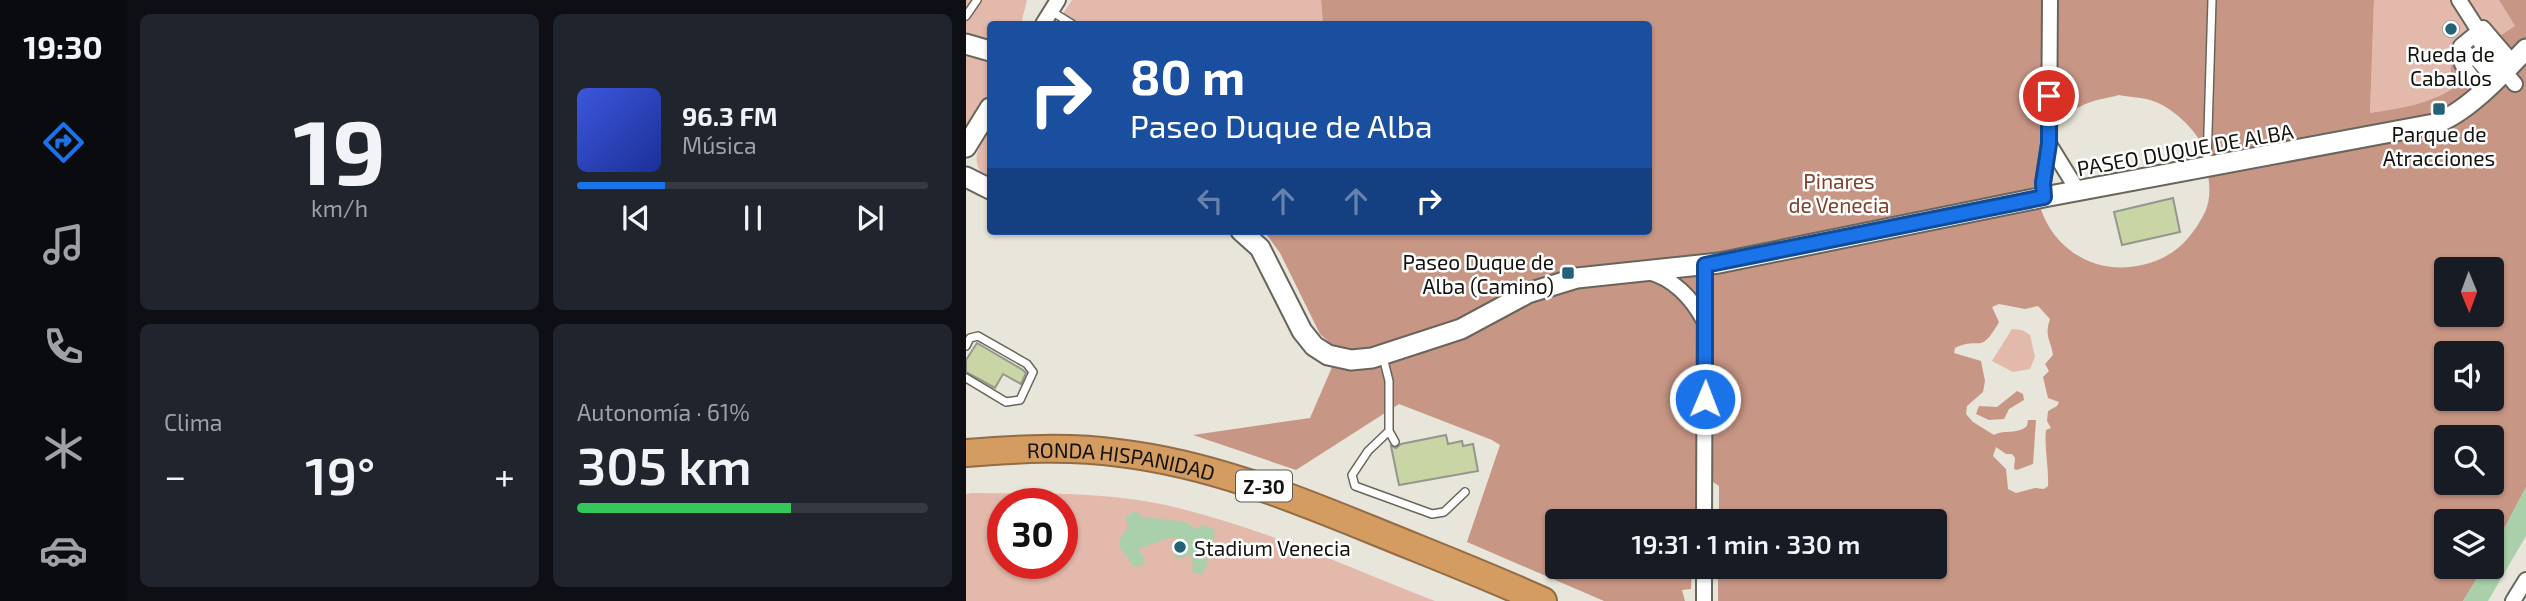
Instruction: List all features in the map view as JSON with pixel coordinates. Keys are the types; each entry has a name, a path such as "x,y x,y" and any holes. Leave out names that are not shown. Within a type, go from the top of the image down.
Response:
{"highway":[{"name":"RONDA HISPANIDAD","path":"966,453 1056,449 1119,452 1179,462 1293,497 1543,601"},
{"name":"RONDA HISPANIDAD","path":"966,471 1068,467 1118,470 1170,478 1272,508 1498,601"}],"street":[{"path":"2044,197 2043,183 2049,144 2050,0"},
{"path":"2459,0 2476,45 2506,73"},
{"path":"2476,45 2462,64 2506,73"},
{"name":"PASEO DUQUE DE ALBA","path":"1245,235 1260,248 1302,331 1314,346 1328,355 1359,360 1461,329 1545,286 1590,275 1705,265 2044,197 2434,124 2451,117 2506,73"},
{"path":"966,147 987,113"},
{"path":"2049,144 2078,191"},
{"path":"966,177 987,188"},
{"path":"1704,509 1705,265"},
{"path":"1643,271 1662,277 1677,286 1706,323"},
{"path":"1704,579 1704,601"},
{"path":"2513,601 2526,580"}],"lane":[{"path":"966,16 977,0"},
{"path":"2207,168 2212,0"},
{"path":"1051,12 1067,21"},
{"path":"966,346 970,338 978,336 1027,363 1033,372 1020,400 1006,402 966,377"},
{"path":"1382,355 1389,381 1389,430 1395,442"},
{"path":"1389,430 1368,451 1352,475 1355,486 1432,514 1444,512 1465,492"}],"shaded area":[{"path":"966,0 1027,0 1022,21 987,21 987,41 966,37"},
{"path":"1072,0 1321,0 1323,21 1058,21"},
{"path":"2374,0 2499,0 2515,26 2452,66 2452,89 2423,102 2370,113"},
{"path":"966,52 987,57 987,96 966,130"},
{"path":"987,134 987,175 980,171 978,165 979,149"},
{"path":"2012,329 2022,330 2030,335 2035,357 2030,369 2013,372 1992,361"},
{"path":"2526,487 2526,536 2504,574 2504,529"},
{"name":"Stadium Venecia","path":"971,493 987,493 987,579 1078,579 1078,495 1101,496 1178,508 1244,527 1435,601 966,601 966,494"},
{"path":"1135,511 1143,517 1186,522 1195,529 1203,525 1212,528 1215,531 1213,542 1202,549 1208,562 1202,575 1192,572 1191,554 1180,559 1174,555 1175,546 1179,543 1173,537 1140,548 1139,552 1143,554 1145,562 1139,567 1132,565 1119,544 1128,528 1126,516"},
{"path":"2477,579 2501,579 2488,601 2463,601"}],"green space":[{"name":"Pinares de Venecia","path":"1321,0 2374,0 2370,113 2423,102 2452,89 2451,66 2515,26 2499,0 2526,0 2526,487 2504,529 2504,509 2434,509 2434,579 2477,579 2463,601 1718,601 1718,579 1947,579 1947,509 1719,509 1719,486 1707,478 1697,482 1696,509 1545,509 1545,576 1467,542 1500,445 1492,440 1399,404 1296,470 1193,435 1310,418 1336,358 1329,342 1320,334 1280,253 1267,235 1652,235 1652,21 1323,21","holes":["2119,95 2158,103 2174,113 2189,126 2204,149 2209,181 2205,212 2187,239 2163,258 2142,265 2114,267 2089,261 2068,249 2052,231 2041,209 2037,184 2040,159 2052,134 2063,120 2082,105","1999,304 2025,309 2038,306 2050,319 2048,334 2053,355 2045,364 2049,371 2043,377 2048,398 2059,402 2048,411 2047,421 2051,428 2046,430 2048,486 2044,489 2035,488 2016,493 2008,489 2006,469 1993,456 1996,447 2006,454 2012,454 2015,458 2014,469 2033,464 2036,420 2028,420 2027,426 2019,430 1994,435 1973,422 1966,414 1967,406 1983,392 1985,381 1981,361 1954,353 1955,348 1987,339 1999,322 1992,307"]},
{"path":"2017,391 2023,394 2024,400 2009,409 2004,419 1989,420 1976,414 1979,406 1997,407"},
{"name":"Pinares de Venecia","path":"1553,579 1691,579 1691,589 1682,590 1685,601 1604,601"}],"building":[{"name":"Rueda de Caballos","path":"2451,21 2457,23 2457,35 2451,37 2445,35 2443,29 2445,23"},
{"path":"2173,198 2180,232 2122,245 2114,212"},
{"path":"977,343 1023,370 1026,373 1021,384 1003,374 995,388 966,372 966,360"},
{"path":"1446,435 1448,444 1462,441 1463,446 1473,444 1478,471 1399,485 1391,446 1396,448 1401,444"}],"place":[{"name":"Rueda de Caballos","path":"2451,29"},
{"name":"Parque de Atracciones","path":"2439,109"},
{"name":"Paseo Duque de Alba (Camino)","path":"1568,273"},
{"name":"Stadium Venecia","path":"1180,547"}],"route":[{"path":"1705,399 1705,265 2044,197 2043,183 2049,144 2049,96"}]}
